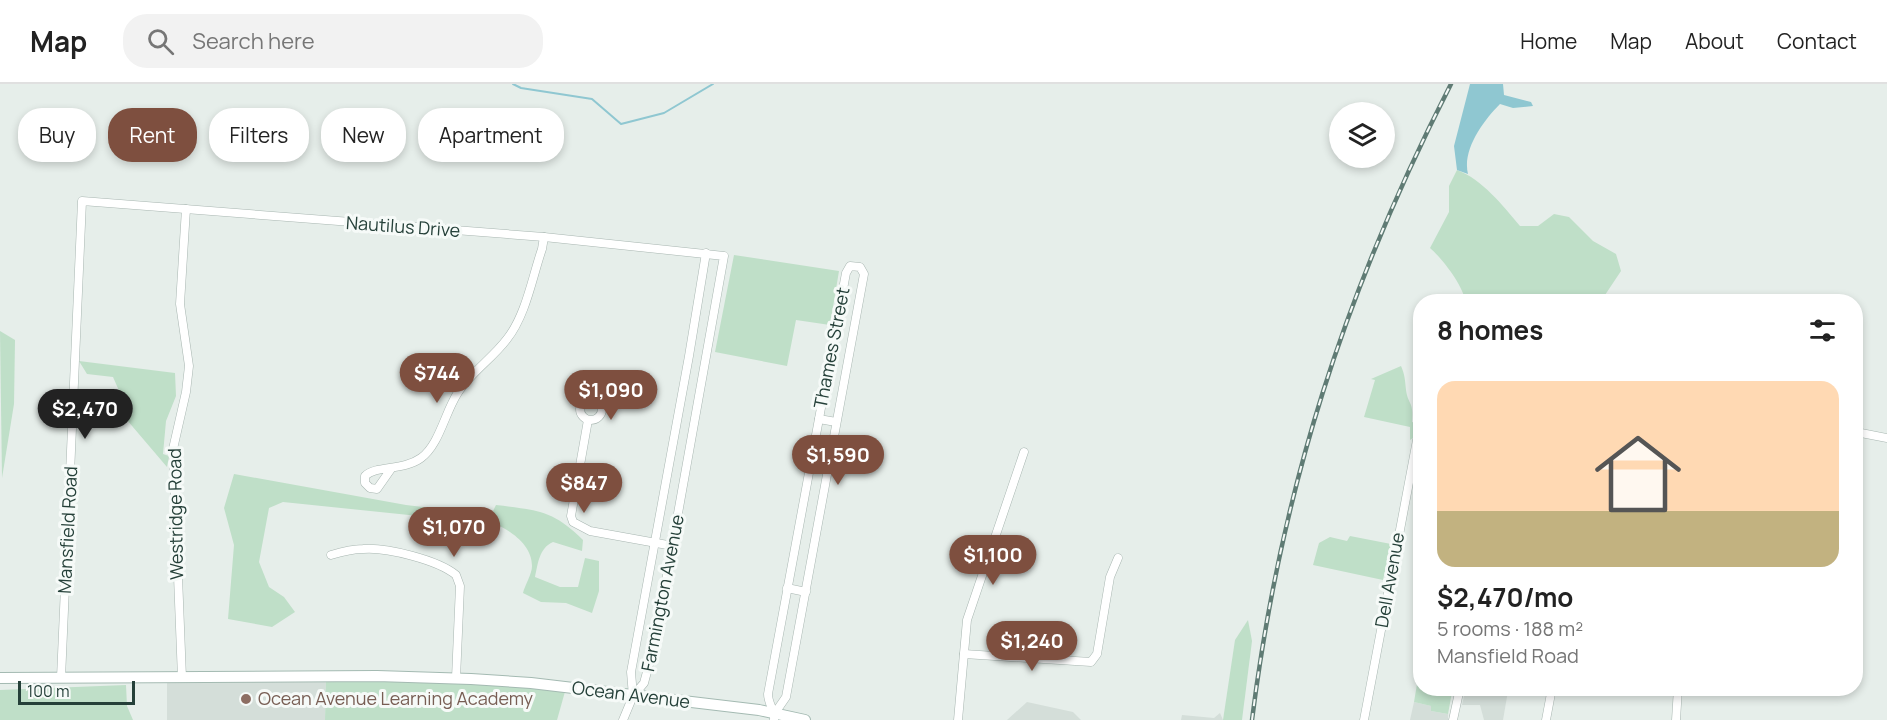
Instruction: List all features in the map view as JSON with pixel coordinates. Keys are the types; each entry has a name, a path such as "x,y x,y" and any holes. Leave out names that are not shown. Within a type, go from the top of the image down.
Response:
{"main road":[{"name":"Ocean Avenue","path":"0,678 456,678 531,683 805,720"}],"street":[{"name":"Nautilus Drive","path":"82,201 544,237 724,256"},
{"name":"Mansfield Road","path":"61,678 82,201"},
{"name":"Westridge Road","path":"182,678 173,449 186,392 189,366 180,304 186,209"},
{"path":"391,469 410,464 423,457 459,391 507,339 516,324 544,237"},
{"name":"Farmington Avenue","path":"633,696 631,672 706,254"},
{"name":"Farmington Avenue","path":"633,696 644,683 650,663 724,256"},
{"name":"Thames Street","path":"850,266 860,267 864,274 806,592 786,697 775,716 768,694 846,273 850,266"},
{"name":"Thames Street","path":"819,418 836,422"},
{"path":"588,420 571,516 573,522 590,531 673,546"},
{"path":"1863,433 1887,438"},
{"path":"958,720 967,620 1024,452"},
{"name":"Dell Avenue","path":"1364,720 1413,471"},
{"path":"331,555 365,548 389,551 418,559 456,575 460,586 456,678"},
{"path":"964,654 1083,663 1094,660 1098,651 1110,577 1118,558"},
{"path":"787,588 806,592"},
{"path":"623,720 633,696"},
{"path":"1453,720 1458,696"},
{"path":"1546,720 1550,696"},
{"path":"1676,720 1678,696"}],"shaded area":[{"name":"Ocean Avenue Learning Academy","path":"326,677 325,720 167,720 167,678"},
{"path":"1464,696 1507,696 1503,720 1484,720 1480,705 1462,705"},
{"path":"1027,702 1073,712 1081,720 1007,720"},
{"path":"1414,702 1431,706 1431,711 1448,714 1448,720 1410,720"},
{"path":"1220,713 1223,720 1181,720 1182,715 1214,718"}],"green space":[{"path":"1457,170 1466,174 1483,186 1520,226 1538,226 1554,214 1569,217 1593,241 1616,254 1621,271 1606,294 1464,294 1452,273 1430,248 1449,212 1449,186"},
{"path":"734,255 839,271 830,325 796,320 787,366 715,352"},
{"path":"0,331 15,340 14,404 2,478"},
{"path":"79,361 175,373 176,396 166,421 163,454 169,456 167,467 121,413 124,402 113,377 87,374"},
{"path":"1401,366 1412,407 1413,438 1410,440 1410,427 1364,417 1375,380 1371,379"},
{"path":"234,474 406,505 491,515 496,505 544,513 563,523 583,540 582,551 553,542 542,552 535,577 560,587 578,587 585,558 599,561 599,591 592,613 566,603 541,602 523,593 532,569 529,552 520,540 496,524 283,502 269,508 259,562 269,587 284,597 295,612 272,627 228,619 234,545 224,508"},
{"path":"1350,536 1391,544 1383,580 1313,565 1319,543 1330,537 1347,541"},
{"path":"1248,620 1252,641 1242,720 1223,720 1235,640"},
{"path":"326,677 566,688 557,720 325,720"},
{"path":"126,685 127,706 133,720 0,720 0,690"},
{"path":"1415,696 1451,696 1448,714 1431,711 1431,706 1414,702"}],"water":[{"path":"1470,84 1503,84 1504,95 1531,102 1533,106 1513,108 1500,104 1475,136 1468,155 1468,174 1457,170 1454,146"}],"waterway":[{"path":"513,84 521,88 592,99 621,124 664,113 713,84"}],"railway":[{"path":"1252,720 1280,552 1323,393 1349,315 1379,238 1413,161 1451,84"}],"place":[{"name":"Ocean Avenue Learning Academy","path":"246,699"}]}
